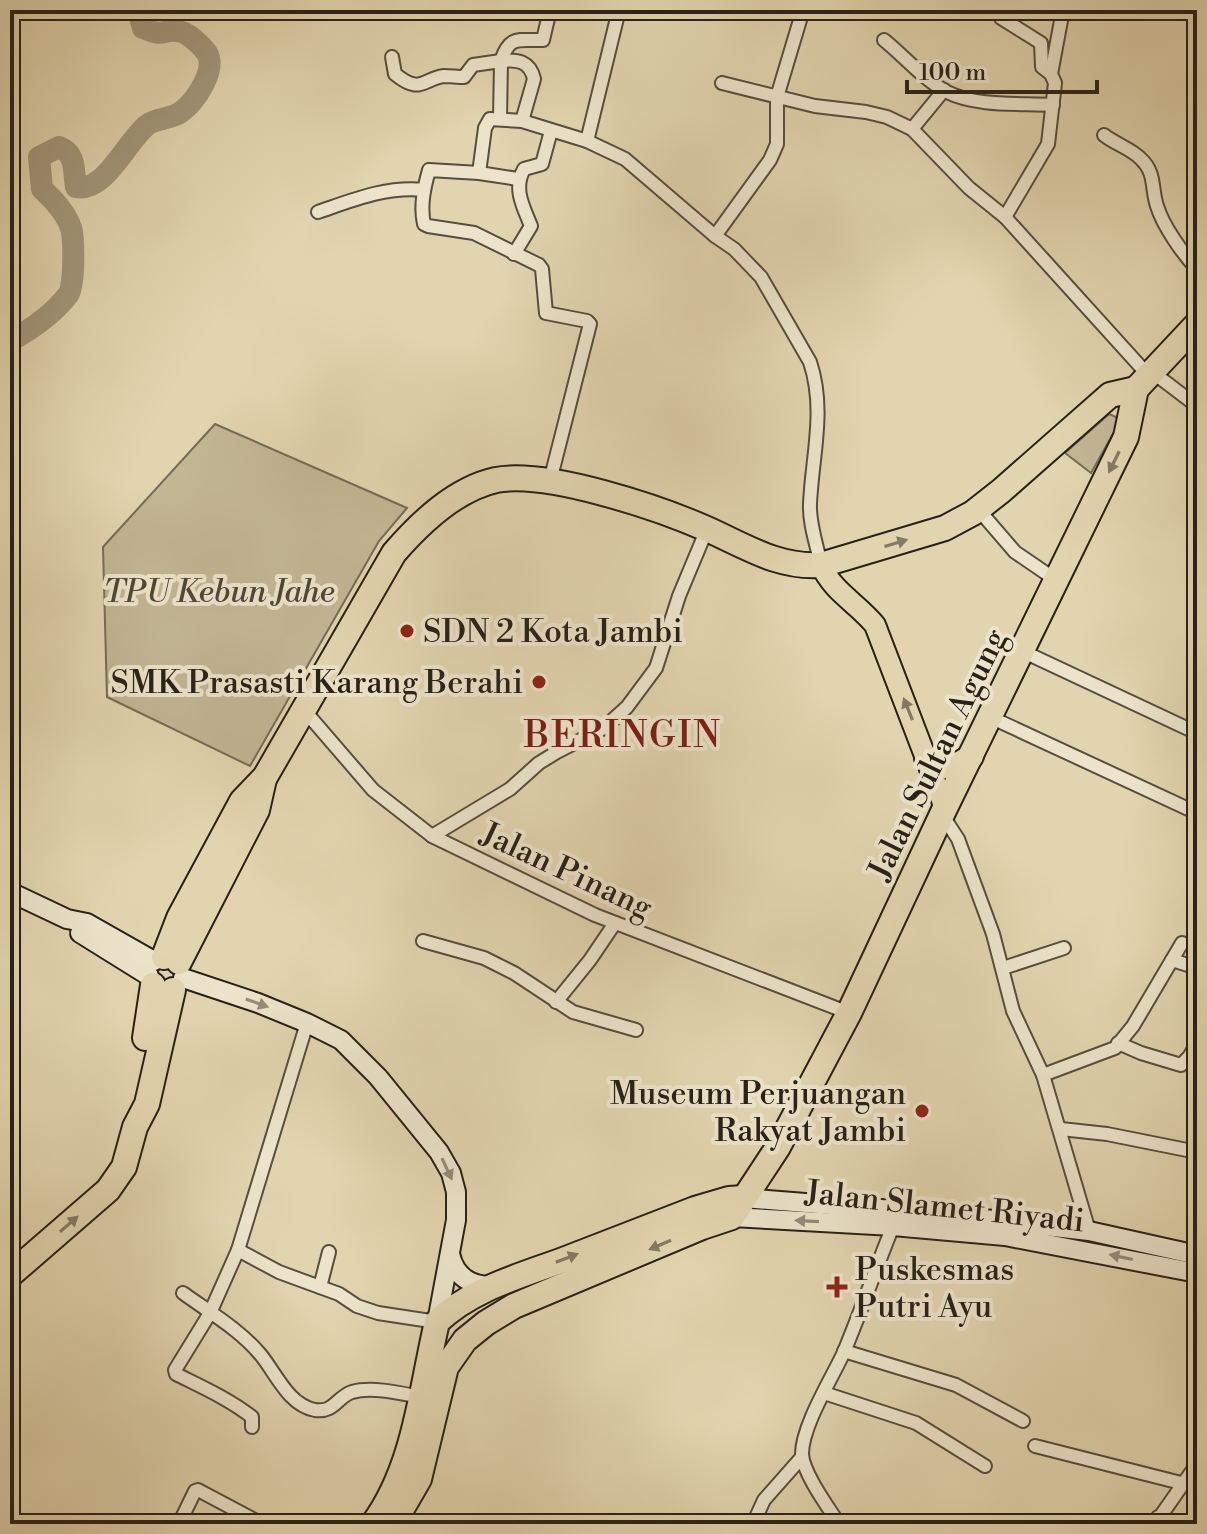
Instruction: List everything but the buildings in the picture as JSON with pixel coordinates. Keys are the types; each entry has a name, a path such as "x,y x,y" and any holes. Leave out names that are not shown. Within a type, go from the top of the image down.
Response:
{"highway":[{"path":"10,1275 108,1190 124,1167 135,1127 147,1104 165,973 179,918 242,801 265,777 394,553 420,523 466,492 494,481 517,478 550,481 677,517 775,561 801,567 821,565 945,528 978,509 1110,395 1145,378 1197,324"},
{"name":"Jalan Sultan Agung","path":"738,1208 778,1147 849,1013 1126,437 1145,378"},
{"path":"927,758 950,767 965,762 971,756"},
{"path":"373,1524 389,1503 428,1399 437,1364 437,1322 461,1302 494,1286 695,1209 729,1199 738,1208 702,1227 514,1306 486,1323 437,1364"},
{"path":"393,1524 419,1479 428,1399"}],"main road":[{"path":"821,565 838,593 862,610 875,625 927,758 944,812"},
{"path":"10,892 67,919 80,933 165,973 307,1023 341,1040 378,1077 439,1152 451,1173 456,1192 456,1220 437,1322"},
{"name":"Jalan Slamet Riyadi","path":"738,1208 1005,1236 1197,1273"},
{"name":"Jalan Slamet Riyadi","path":"738,1208 931,1213 1089,1231 1197,1255"},
{"path":"450,1251 453,1265 461,1277 480,1286 494,1286"}],"street":[{"path":"500,119 501,61 506,47 512,41 543,40 550,10"},
{"path":"587,141 619,10"},
{"path":"715,236 770,160 777,144 777,97 803,10"},
{"path":"999,10 1001,18 1041,43 1042,67 1054,78 1048,144 1005,217"},
{"path":"1051,74 1063,10"},
{"path":"884,40 944,90 970,99 1053,105"},
{"path":"392,57 395,74 417,85 443,76 464,77 473,65 513,59 524,63 534,79 522,121"},
{"path":"722,83 815,106 887,117 912,129 969,188 1005,217 1145,378 1197,406"},
{"path":"912,129 944,90"},
{"path":"479,173 487,121 522,121 587,141 625,159 734,249 761,277 810,362 818,397 818,436 809,508 821,565"},
{"path":"514,254 531,226 518,196 518,179 524,169 542,164 551,131"},
{"path":"1104,135 1141,158 1153,175 1158,209 1181,252 1197,269"},
{"path":"518,179 429,170 422,216 424,224 474,233 542,269 546,313 590,324 550,481"},
{"path":"318,212 381,191 402,187 424,190"},
{"path":"978,509 1015,552 1056,580"},
{"path":"432,836 510,789 539,763 604,728 627,707 656,668 679,596 707,529"},
{"path":"1022,651 1197,733"},
{"name":"Jalan Pinang","path":"304,710 373,790 432,836 615,923 849,1013"},
{"path":"990,717 1197,813"},
{"path":"944,812 958,839 1003,968 1013,1011 1043,1075 1089,1231"},
{"path":"556,1002 615,923"},
{"path":"423,941 484,958 514,973 573,1012 636,1030"},
{"path":"1043,1075 1110,1051 1133,1026 1182,943"},
{"path":"1003,968 1064,948"},
{"path":"1172,960 1197,968"},
{"path":"252,1427 252,1417 231,1402 175,1373 210,1313 238,1250 307,1023"},
{"path":"1118,1043 1181,1065 1197,1044"},
{"path":"1061,1129 1107,1134 1197,1152"},
{"path":"753,1524 764,1500 802,1457 807,1432 844,1351 893,1226"},
{"path":"238,1250 279,1272 320,1287 357,1306 378,1313 437,1322"},
{"path":"320,1287 329,1252"},
{"path":"183,1293 257,1350 281,1384 302,1406 324,1410 335,1407 350,1392 364,1391 428,1399"},
{"path":"844,1351 968,1390 1023,1421"},
{"path":"824,1393 916,1423 985,1466"},
{"path":"1035,1446 1185,1484"},
{"path":"802,1457 817,1490 839,1524"},
{"path":"1177,1524 1156,1520 1197,1464"},
{"path":"179,1524 198,1490 262,1524"}],"green space":[{"path":"1109,414 1116,417 1119,423 1091,473 1065,453"},
{"name":"TPU Kebun Jahe","path":"215,424 407,508 379,541 250,766 107,697 103,547"}],"waterway":[{"path":"10,341 56,308 68,295 72,282 71,228 59,207 42,189 39,157 59,147 65,150 74,169 76,187 87,187 106,175 147,125 187,107 207,77 209,60 202,47 182,32 160,33 143,28 140,17 143,10"}],"place":[{"name":"SDN 2 Kota Jambi","path":"407,631"},
{"name":"SMK Prasasti Karang Berahi","path":"539,682"},
{"name":"Museum Perjuangan Rakyat Jambi","path":"922,1111"},
{"name":"Puskesmas Putri Ayu","path":"837,1287"}],"district":[{"name":"BERINGIN","path":"623,734"}]}
